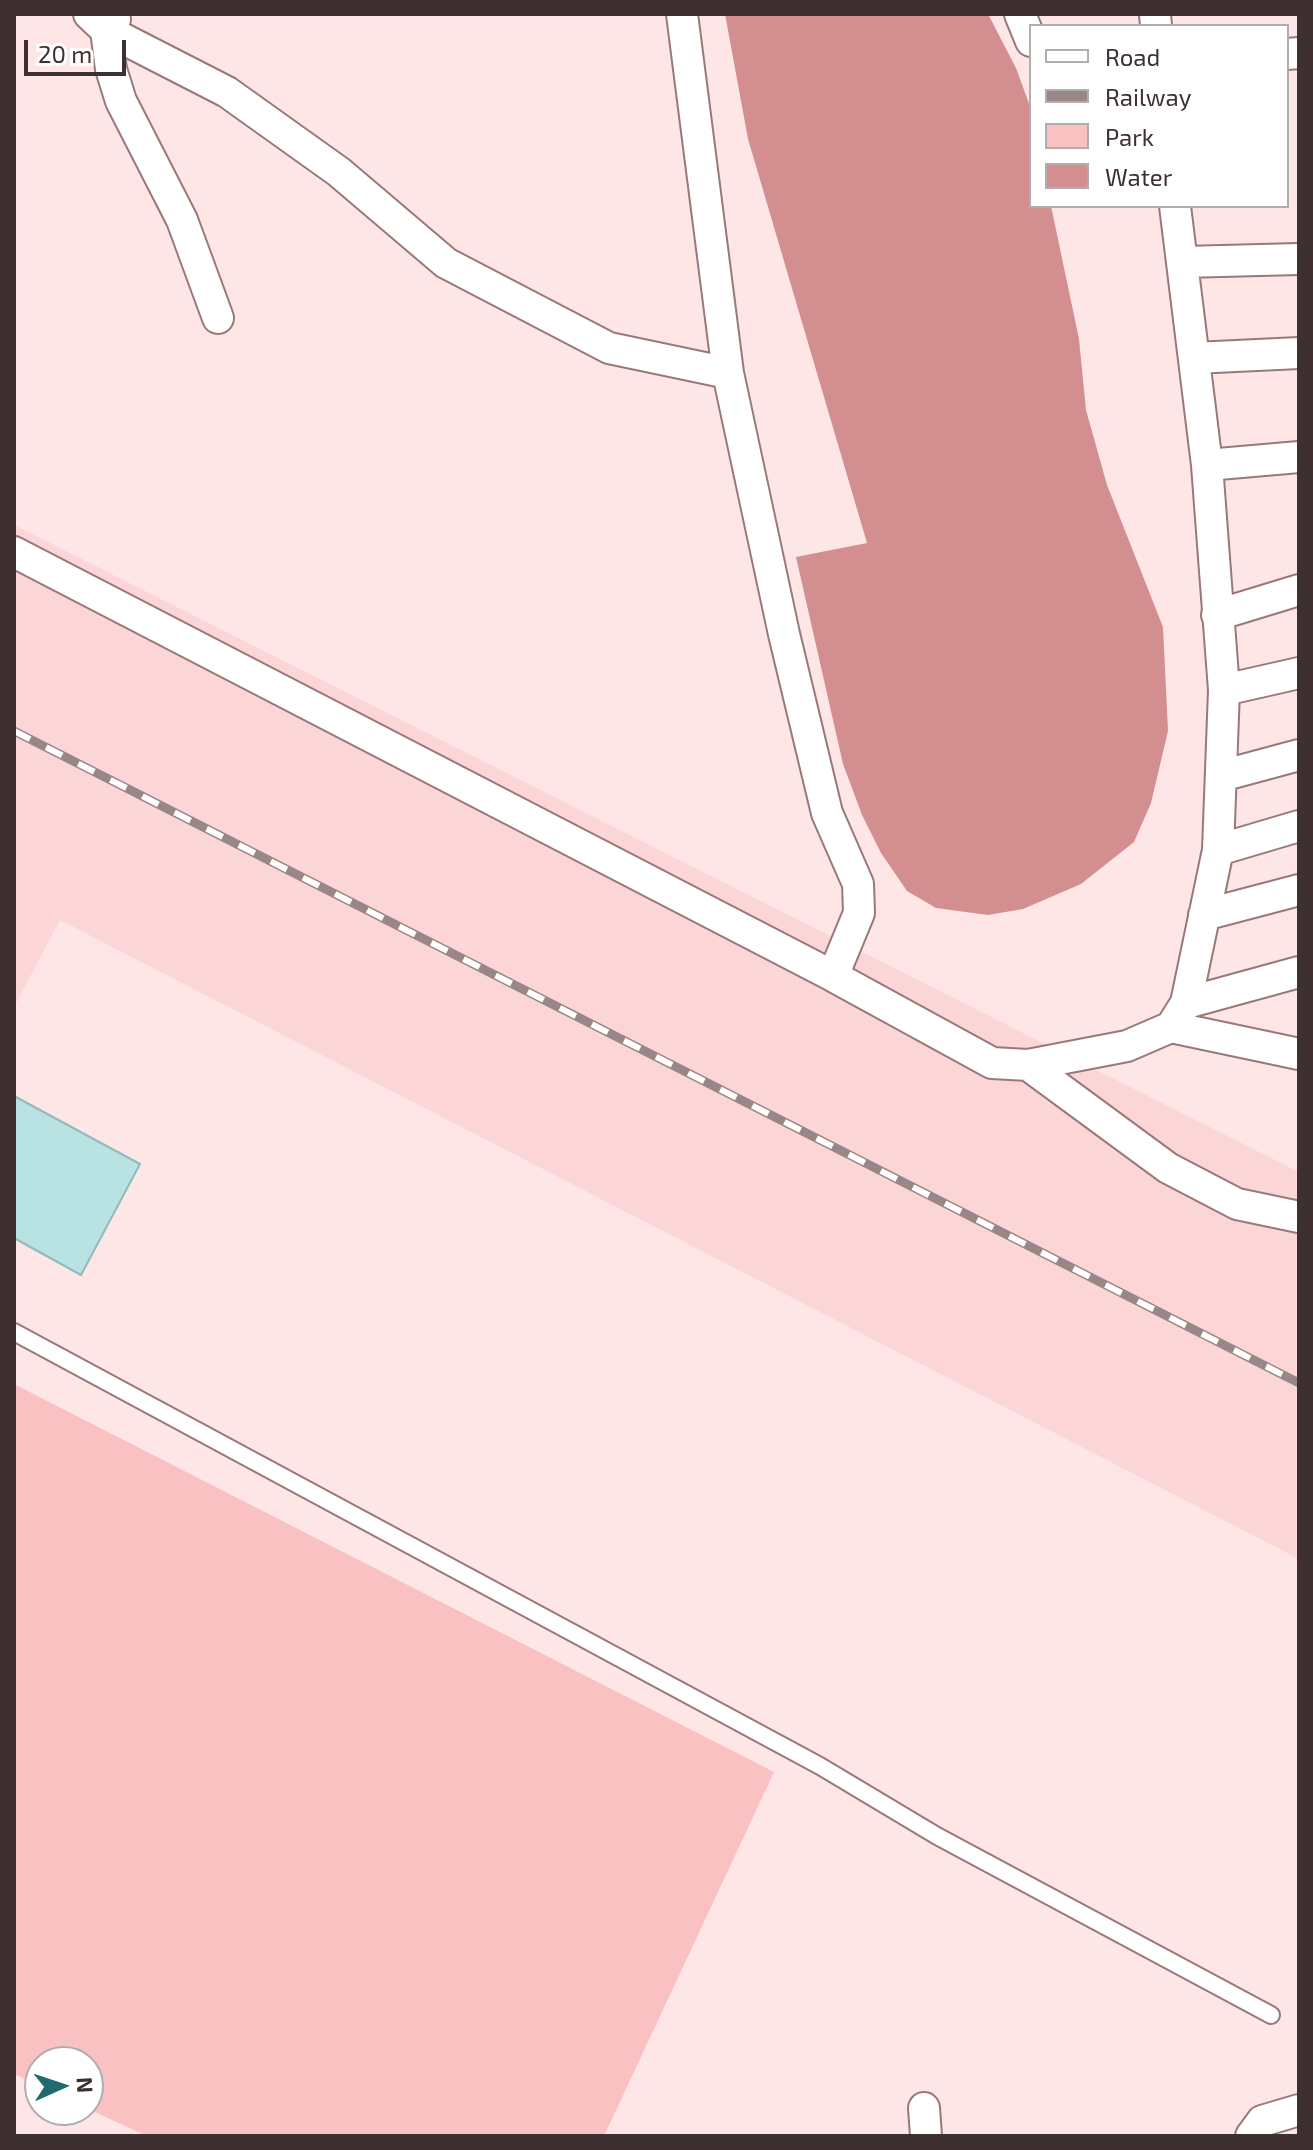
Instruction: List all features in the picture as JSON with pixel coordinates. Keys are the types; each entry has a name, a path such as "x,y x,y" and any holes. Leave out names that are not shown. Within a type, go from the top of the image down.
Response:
{"street":[{"path":"682,14 728,373 784,634 827,813 858,884 859,913 833,976"},
{"path":"1020,14 1029,36"},
{"path":"105,19 227,92 339,172 446,263 609,348 728,373"},
{"path":"105,19 111,69 121,101 182,220 218,318"},
{"path":"1175,208 1207,465 1224,690 1218,850 1178,1015"},
{"path":"1183,262 1299,259"},
{"path":"1194,358 1299,353"},
{"path":"1207,465 1299,457"},
{"path":"14,552 833,976 992,1063 1028,1065 1127,1046 1178,1015 1299,972"},
{"path":"1217,615 1299,590"},
{"path":"1224,690 1299,673"},
{"path":"1221,776 1299,755"},
{"path":"1218,850 1299,826"},
{"path":"1204,915 1299,890"},
{"path":"1178,1015 1299,1054"},
{"path":"1028,1065 1168,1168 1237,1204 1299,1217"},
{"path":"1251,2136 1262,2121 1299,2110"}],"lane":[{"path":"14,1332 820,1766 937,1836 1271,2015"}],"shaded area":[{"path":"14,525 1299,1172 1299,1559 60,920 14,1007"}],"green space":[{"path":"14,1384 774,1772 604,2136 147,2136 104,2116 104,2046 24,2046 24,2079 14,2074"}],"water":[{"path":"725,14 988,14 1016,68 1029,104 1029,208 1051,208 1079,339 1086,410 1107,485 1163,627 1168,731 1151,803 1134,842 1081,884 1023,909 988,915 936,908 907,891 881,853 862,815 843,764 796,557 867,543 748,139"}],"building":[{"path":"14,1096 140,1164 81,1275 14,1238"}],"railway":[{"path":"14,731 1299,1383"}]}
